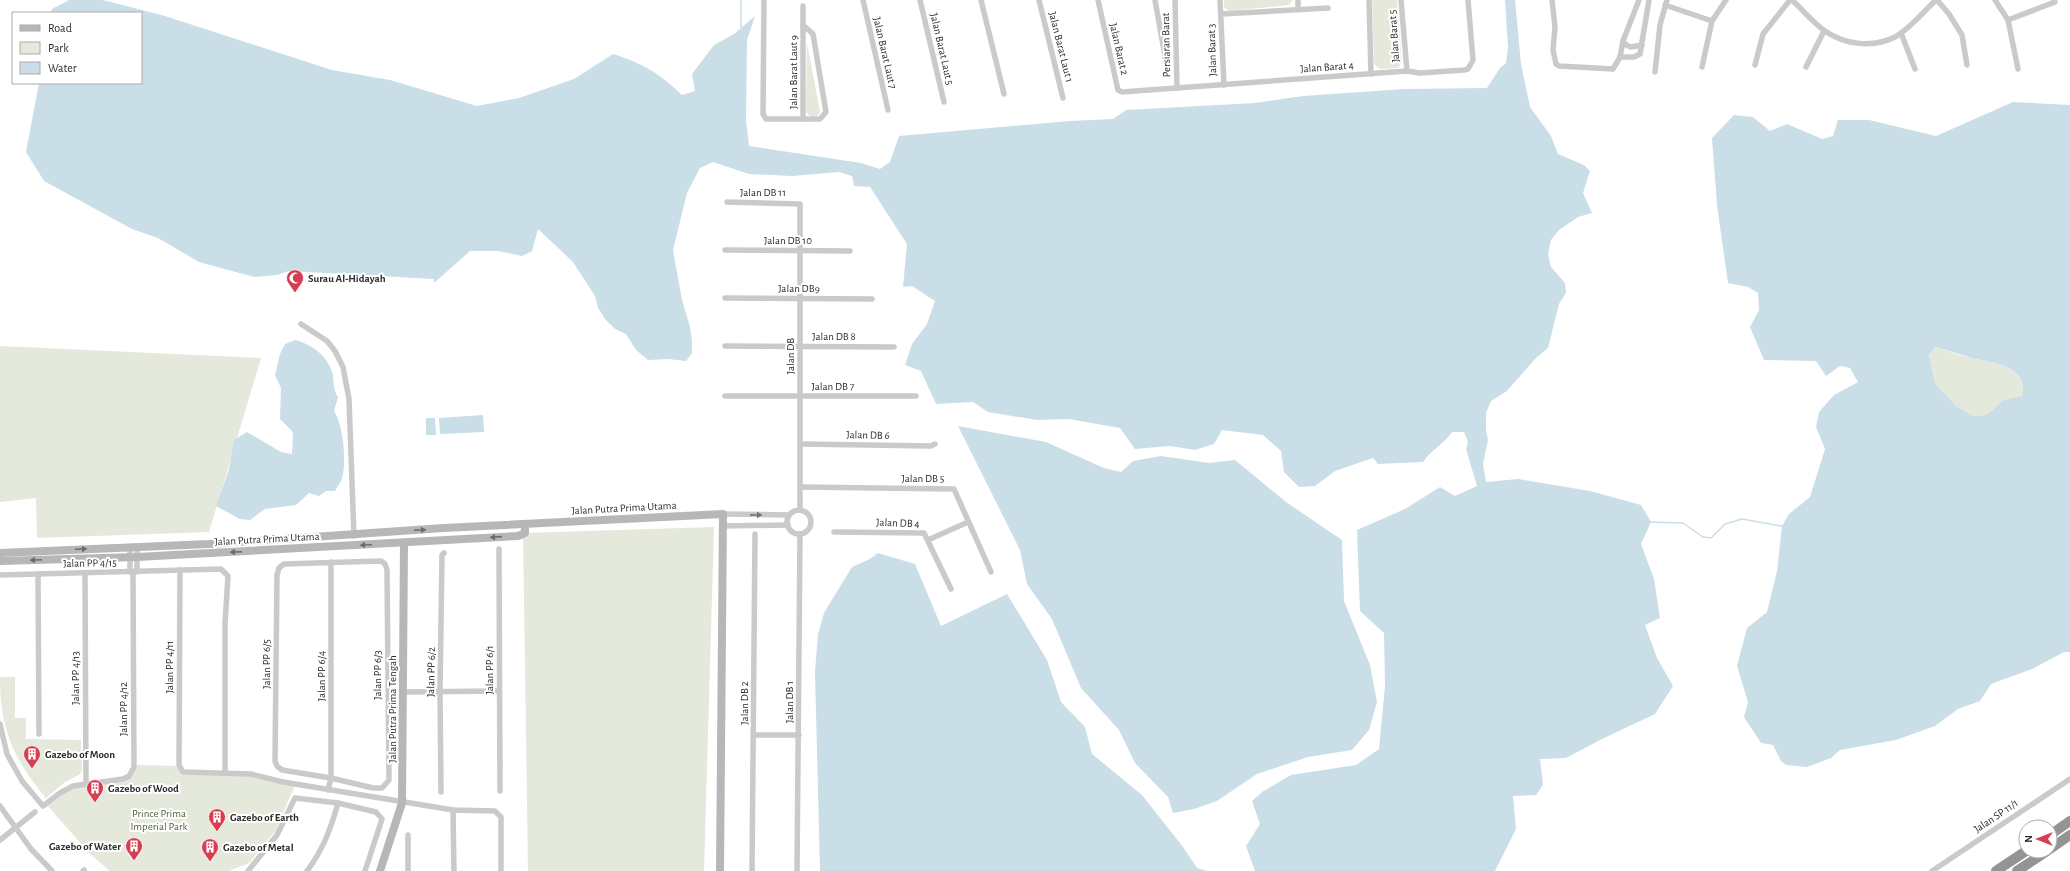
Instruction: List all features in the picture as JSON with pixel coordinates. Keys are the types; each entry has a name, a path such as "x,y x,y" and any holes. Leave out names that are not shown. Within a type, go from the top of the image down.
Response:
{"highway":[{"path":"2058,829 2070,821"},
{"path":"2058,844 2070,836"},
{"path":"1996,871 2018,856"},
{"path":"2017,871 2035,859"}],"street":[{"path":"764,0 764,117 766,119 803,119"},
{"name":"Jalan Barat Laut 7","path":"863,0 888,110"},
{"name":"Jalan Barat Laut 5","path":"920,0 944,102"},
{"path":"981,0 1004,94"},
{"name":"Jalan Barat Laut 1","path":"1039,0 1063,98"},
{"name":"Jalan Barat 2","path":"1098,0 1118,90 1122,92 1177,88"},
{"path":"1155,0 1165,56"},
{"name":"Persiaran Barat","path":"1175,0 1177,88"},
{"name":"Jalan Barat 3","path":"1220,0 1224,85"},
{"path":"1298,0 1298,8"},
{"name":"Jalan Barat 5","path":"1369,0 1372,74"},
{"name":"Jalan Barat 5","path":"1401,0 1407,71"},
{"name":"Jalan Barat 4","path":"1177,88 1407,71 1420,73 1468,69 1473,60 1468,0"},
{"path":"1552,0 1555,27 1553,50 1556,64 1559,66 1614,69 1620,57 1623,41 1639,0"},
{"path":"1620,57 1634,57 1640,54 1649,0"},
{"path":"1702,67 1712,21 1726,0"},
{"path":"1755,65 1763,34 1791,0 1824,31 1838,39 1854,43 1878,43 1901,33 1936,0 1949,14 1962,35 1967,65"},
{"path":"1995,0 2008,20 2018,69"},
{"path":"2008,20 2055,1"},
{"path":"1655,72 1660,25 1666,2 1712,21"},
{"name":"Jalan Barat Laut 9","path":"803,6 803,25 803,119 821,119 826,110 813,34 803,25"},
{"name":"Jalan Barat 3","path":"1221,14 1298,8 1328,8"},
{"path":"1806,67 1824,31"},
{"path":"1901,33 1915,69"},
{"path":"1623,41 1626,45 1631,47 1642,45"},
{"name":"Jalan DB 11","path":"727,202 798,202"},
{"name":"Jalan DB","path":"798,202 800,250 800,510"},
{"name":"Jalan DB 10","path":"726,250 850,251"},
{"name":"Jalan DB9","path":"725,298 872,299"},
{"path":"301,324 326,341 335,351 343,367 349,399 354,536"},
{"name":"Jalan DB 8","path":"725,346 894,347"},
{"name":"Jalan DB 7","path":"725,396 916,396"},
{"name":"Jalan DB 6","path":"800,444 931,446 935,444"},
{"name":"Jalan DB 5","path":"800,487 954,489 991,572"},
{"path":"720,871 723,514 789,515 794,511 800,510 807,513 811,520 807,531 800,534 792,532 788,525 789,515"},
{"name":"Jalan Putra Prima Utama","path":"0,553 133,548 354,536 402,531 723,514"},
{"path":"928,540 968,522"},
{"name":"Jalan Putra Prima Utama","path":"0,561 133,557 404,543 522,535 525,533 525,524"},
{"path":"723,526 788,525"},
{"name":"Jalan DB 4","path":"834,532 920,532 924,534 928,540 951,589"},
{"name":"Jalan DB 2","path":"752,871 755,534"},
{"name":"Jalan DB 1","path":"797,871 800,534"},
{"name":"Jalan Putra Prima Tengah","path":"380,871 402,802 404,543"},
{"name":"Jalan PP 4/12","path":"0,724 8,754 22,781 43,806 60,793 73,786 122,779 129,776 134,767 133,548"},
{"name":"Jalan PP 6/1","path":"499,549 500,791"},
{"name":"Jalan PP 6/2","path":"441,792 440,691 442,555 444,553"},
{"name":"Jalan PP 6/3","path":"331,562 381,561 385,564 387,570 389,780 382,788 373,788 331,778"},
{"name":"Jalan PP 6/5","path":"331,562 284,564 279,568 277,575 276,761 277,766 282,770 331,778"},
{"name":"Jalan PP 6/4","path":"328,790 331,778 331,562"},
{"name":"Jalan PP 4/15","path":"0,575 221,569 228,576 225,624 225,773"},
{"name":"Jalan PP 4/11","path":"180,570 179,765 183,772 225,773"},
{"name":"Jalan PP 4/13","path":"85,573 86,783"},
{"path":"38,574 39,734"},
{"path":"402,692 499,691"},
{"path":"754,735 799,735"},
{"path":"225,773 251,774 328,790 454,810 495,811 501,817 501,871"},
{"name":"Jalan SP 11/1","path":"1932,871 2070,778"},
{"path":"248,871 277,835 295,798 338,803 376,812 382,819 365,871"},
{"path":"308,871 318,857 331,828 338,803"},
{"path":"0,806 31,849 52,871"},
{"path":"454,810 454,871"},
{"path":"0,840 35,812"},
{"path":"408,835 408,871"}],"green space":[{"path":"1224,0 1292,1 1289,5 1229,11 1224,7"},
{"path":"1372,0 1397,0 1402,62 1398,68 1380,69 1374,64"},
{"path":"807,43 820,112 817,116 810,116 806,112"},
{"path":"0,346 261,358 209,532 37,538 36,498 0,502"},
{"path":"1935,347 1970,358 2003,365 2009,368 2018,375 2021,380 2023,397 2004,400 1986,415 1973,416 1956,406 1935,383 1929,355"},
{"path":"714,527 704,871 528,871 523,533"},
{"path":"0,677 15,677 15,718 26,718 26,739 81,740 82,771 79,775 65,782 46,798 25,770 11,742 3,712"},
{"name":"Prince Prima Imperial Park","path":"137,765 178,766 185,775 242,775 295,785 276,830 249,863 229,871 110,871 89,853 48,806 73,787 132,776"}],"water":[{"path":"69,0 103,0 165,16 332,70 390,80 477,106 519,98 574,79 613,54 650,70 682,95 695,91 692,74 714,45 734,34 755,16 747,40 746,120 749,146 861,163 880,169 890,162 899,136 1070,121 1113,119 1126,110 1255,103 1303,96 1405,89 1487,88 1500,68 1506,63 1508,48 1505,0 1515,0 1521,64 1530,107 1551,136 1558,154 1584,165 1590,171 1583,193 1592,213 1578,217 1559,230 1551,240 1548,255 1551,267 1565,283 1566,293 1559,304 1548,348 1535,359 1507,391 1491,401 1486,413 1486,430 1488,440 1483,464 1486,482 1518,479 1590,491 1641,505 1651,522 1641,544 1654,579 1660,618 1645,625 1657,658 1673,686 1655,714 1566,758 1540,759 1543,785 1536,795 1513,796 1516,829 1495,871 1255,871 1246,846 1260,824 1252,801 1262,792 1291,775 1356,765 1379,749 1385,686 1384,633 1360,611 1357,530 1405,509 1440,487 1455,496 1477,486 1466,449 1468,442 1464,432 1452,432 1423,462 1378,464 1373,458 1335,471 1315,486 1299,487 1284,472 1281,451 1263,435 1222,430 1214,444 1195,450 1170,446 1135,449 1120,428 1069,419 1037,420 988,412 973,402 936,404 921,371 905,365 912,344 927,324 935,301 912,286 903,287 907,244 870,187 854,186 852,176 839,172 792,176 749,174 713,162 700,168 687,193 673,250 682,300 690,327 692,342 692,353 686,361 668,359 648,360 636,350 626,334 615,329 605,319 598,308 595,296 573,262 538,229 532,251 522,256 499,251 470,251 434,283 434,279 289,271 277,275 254,277 199,262 158,238 132,229 44,181 26,152 39,84 142,84 142,12 51,12 52,9"},
{"path":"2013,102 2070,105 2070,652 2064,652 2032,669 1991,684 1980,701 1958,709 1935,726 1896,740 1840,750 1831,758 1807,767 1786,765 1781,761 1773,745 1761,743 1744,717 1748,702 1737,666 1747,628 1767,612 1777,571 1782,526 1789,514 1810,497 1825,449 1816,427 1819,412 1834,395 1858,382 1850,368 1840,366 1826,376 1816,361 1764,360 1750,327 1759,310 1758,293 1748,287 1728,283 1717,205 1712,138 1734,115 1753,117 1770,131 1787,124 1822,139 1833,136 1838,120 1869,120 1936,136","holes":["1935,347 2008,367 2020,377 2023,396 2004,400 1986,415 1973,416 1956,406 1935,383 1929,355"]},
{"path":"295,340 308,345 319,352 331,368 334,389 338,397 334,411 340,425 344,453 342,478 335,491 326,491 319,496 309,493 296,505 265,509 250,520 240,519 216,506 229,469 234,440 247,432 281,452 292,454 293,432 280,419 281,388 275,375 280,354 285,344"},
{"path":"483,415 484,432 440,434 439,418"},
{"path":"426,418 435,418 436,435 426,435"},
{"path":"958,426 1046,442 1104,468 1121,472 1133,461 1161,456 1209,463 1235,460 1286,502 1342,540 1344,601 1370,665 1377,702 1369,730 1352,750 1308,757 1257,774 1217,801 1194,809 1173,813 1168,797 1135,763 1119,730 1081,688 1052,619 1027,584 1020,550"},
{"path":"878,553 915,564 941,626 1007,594 1047,660 1061,702 1085,727 1092,754 1142,795 1183,847 1197,868 1207,871 820,871 815,672 818,634 824,613 852,567 870,559"}],"waterway":[{"path":"741,0 741,28"},
{"path":"1650,522 1683,523 1703,537 1711,538 1725,524 1742,519 1782,526"}],"place":[{"name":"Surau Al-Hidayah","path":"295,293"},
{"name":"Gazebo of Moon","path":"32,769"},
{"name":"Gazebo of Wood","path":"95,803"},
{"name":"Gazebo of Earth","path":"217,832"},
{"name":"Gazebo of Water","path":"134,861"},
{"name":"Gazebo of Metal","path":"210,862"}]}
